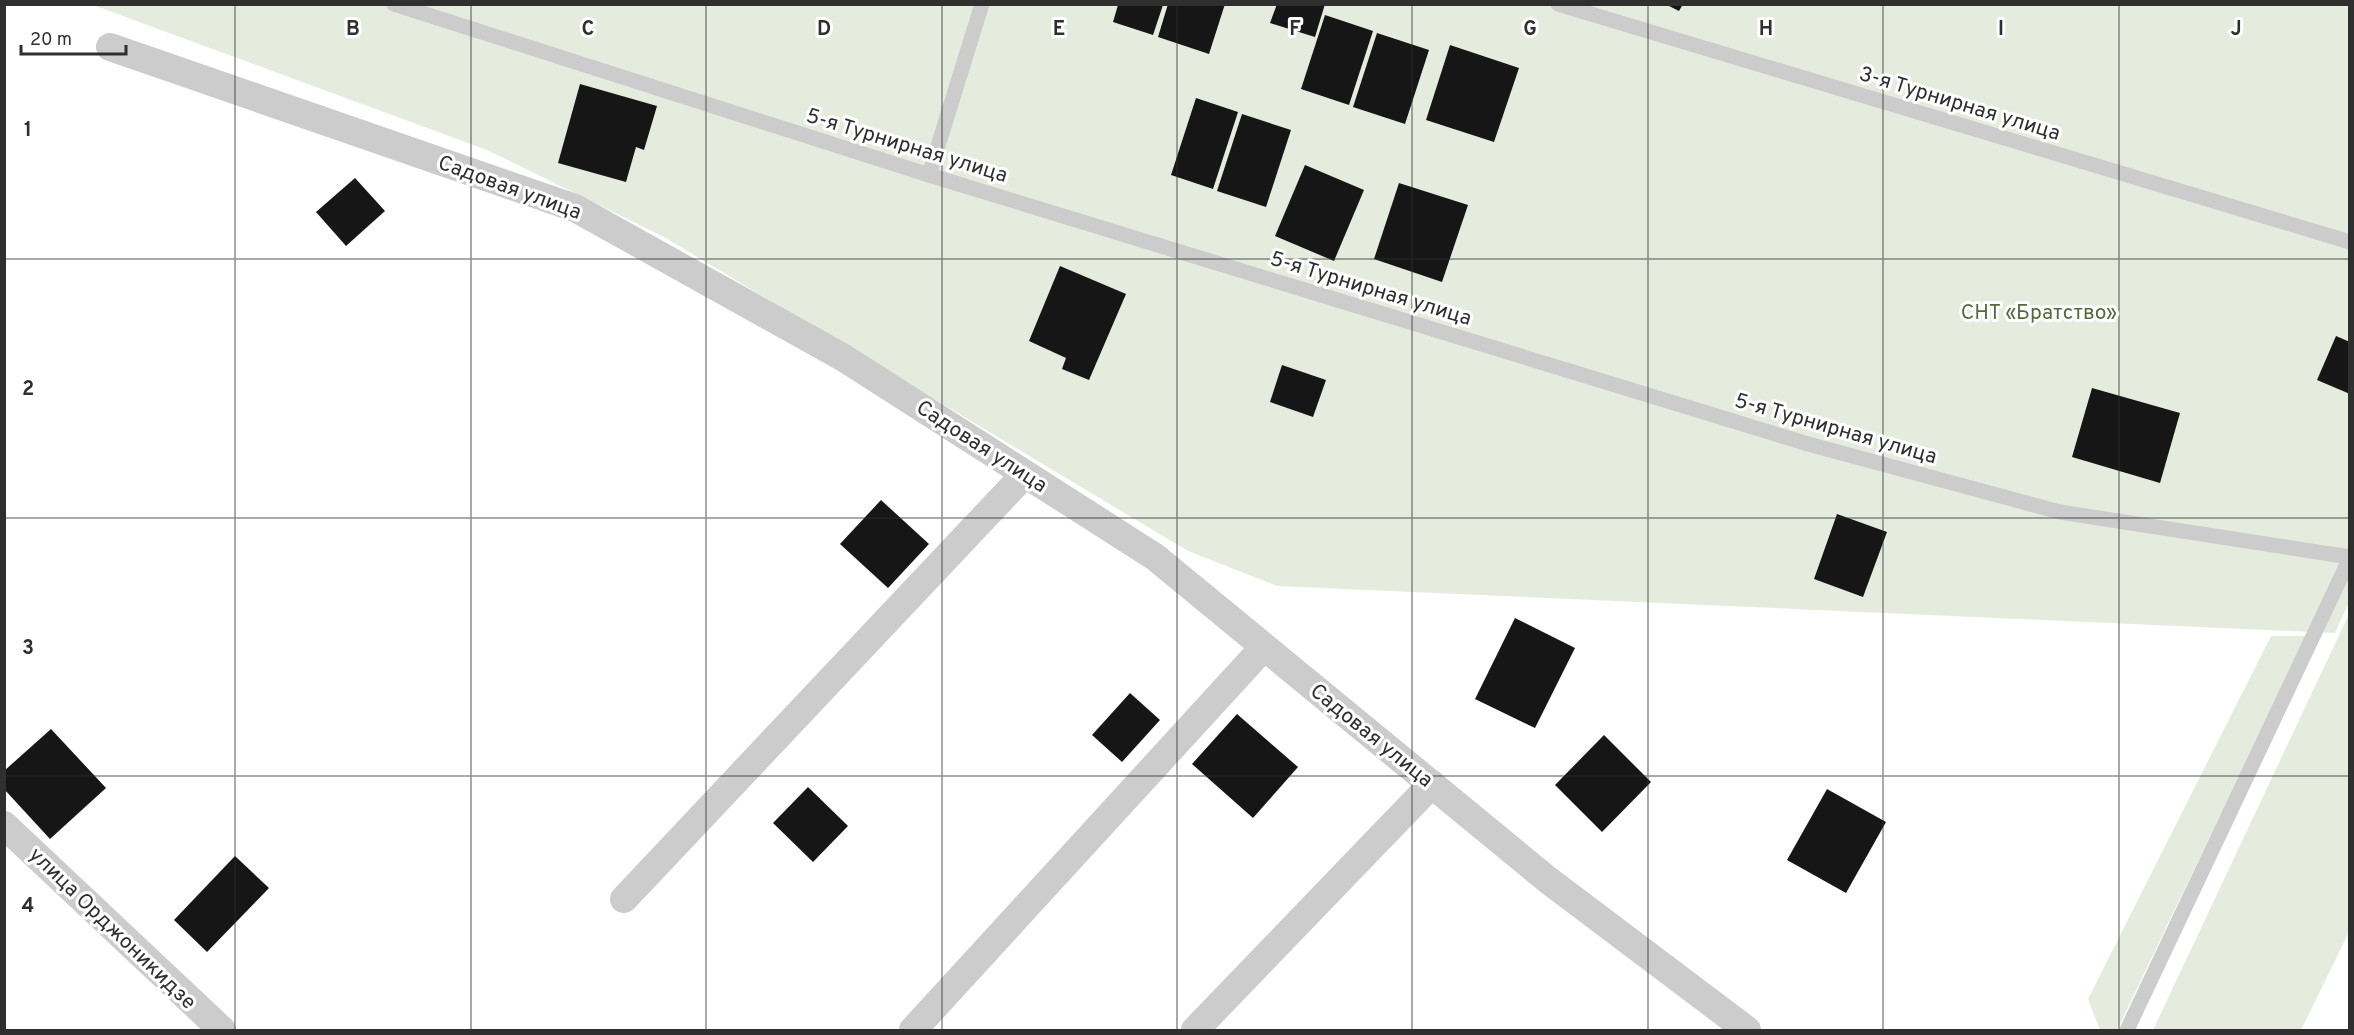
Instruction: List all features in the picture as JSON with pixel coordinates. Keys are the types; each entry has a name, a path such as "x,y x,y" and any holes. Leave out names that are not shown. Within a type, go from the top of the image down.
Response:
{"street":[{"name":"Садовая улица","path":"110,46 574,208 844,358 1155,557 1548,880 1748,1030"},
{"path":"624,899 1025,474"},
{"path":"913,1030 1264,647"},
{"path":"1195,1030 1432,784"},
{"name":"улица Орджоникидзе","path":"4,825 222,1030"}],"lane":[{"name":"5-я Турнирная улица","path":"394,4 929,175 1808,444 2060,512 2349,557"},
{"path":"929,175 982,4"},
{"name":"3-я Турнирная улица","path":"1558,4 2349,242"},
{"path":"2127,1030 2349,557"}],"green space":[{"name":"СНТ «Братство»","path":"93,5 2349,5 2349,602 2335,633 1277,586 1188,551 664,237 487,150"},
{"path":"2349,614 2349,932 2301,1030 2153,1030"},
{"path":"2271,636 2306,636 2117,1030 2100,1030 2088,999"}],"building":[{"path":"1168,4 1225,4 1209,54 1158,37"},
{"path":"1277,4 1325,4 1315,37 1270,23"},
{"path":"1665,4 1683,4 1679,11"},
{"path":"1118,5 1163,5 1153,35 1113,22"},
{"path":"1325,15 1373,31 1349,105 1301,89"},
{"path":"1377,33 1429,50 1405,124 1353,107"},
{"path":"1450,45 1519,68 1494,142 1426,120"},
{"path":"580,84 657,106 644,150 636,147 626,182 558,163"},
{"path":"1196,98 1238,112 1213,189 1171,175"},
{"path":"1242,114 1291,130 1266,207 1217,191"},
{"path":"1305,165 1364,190 1334,261 1275,236"},
{"path":"355,178 385,211 346,246 316,212"},
{"path":"1399,183 1468,205 1442,282 1374,259"},
{"path":"1060,266 1126,294 1089,380 1062,369 1066,358 1029,341"},
{"path":"2336,336 2350,342 2350,394 2317,380"},
{"path":"1282,365 1326,380 1313,417 1270,402"},
{"path":"2092,388 2180,413 2160,483 2072,457"},
{"path":"881,500 929,544 888,588 840,544"},
{"path":"1837,514 1887,532 1863,597 1814,579"},
{"path":"1515,618 1575,648 1535,728 1475,699"},
{"path":"1130,693 1160,720 1122,762 1092,735"},
{"path":"1237,714 1298,767 1253,818 1192,764"},
{"path":"51,729 106,788 50,839 4,789 4,771"},
{"path":"1604,735 1651,782 1602,832 1555,785"},
{"path":"808,787 848,826 813,862 773,823"},
{"path":"1827,789 1886,822 1846,893 1787,860"},
{"path":"235,856 269,888 207,952 174,920"}]}
